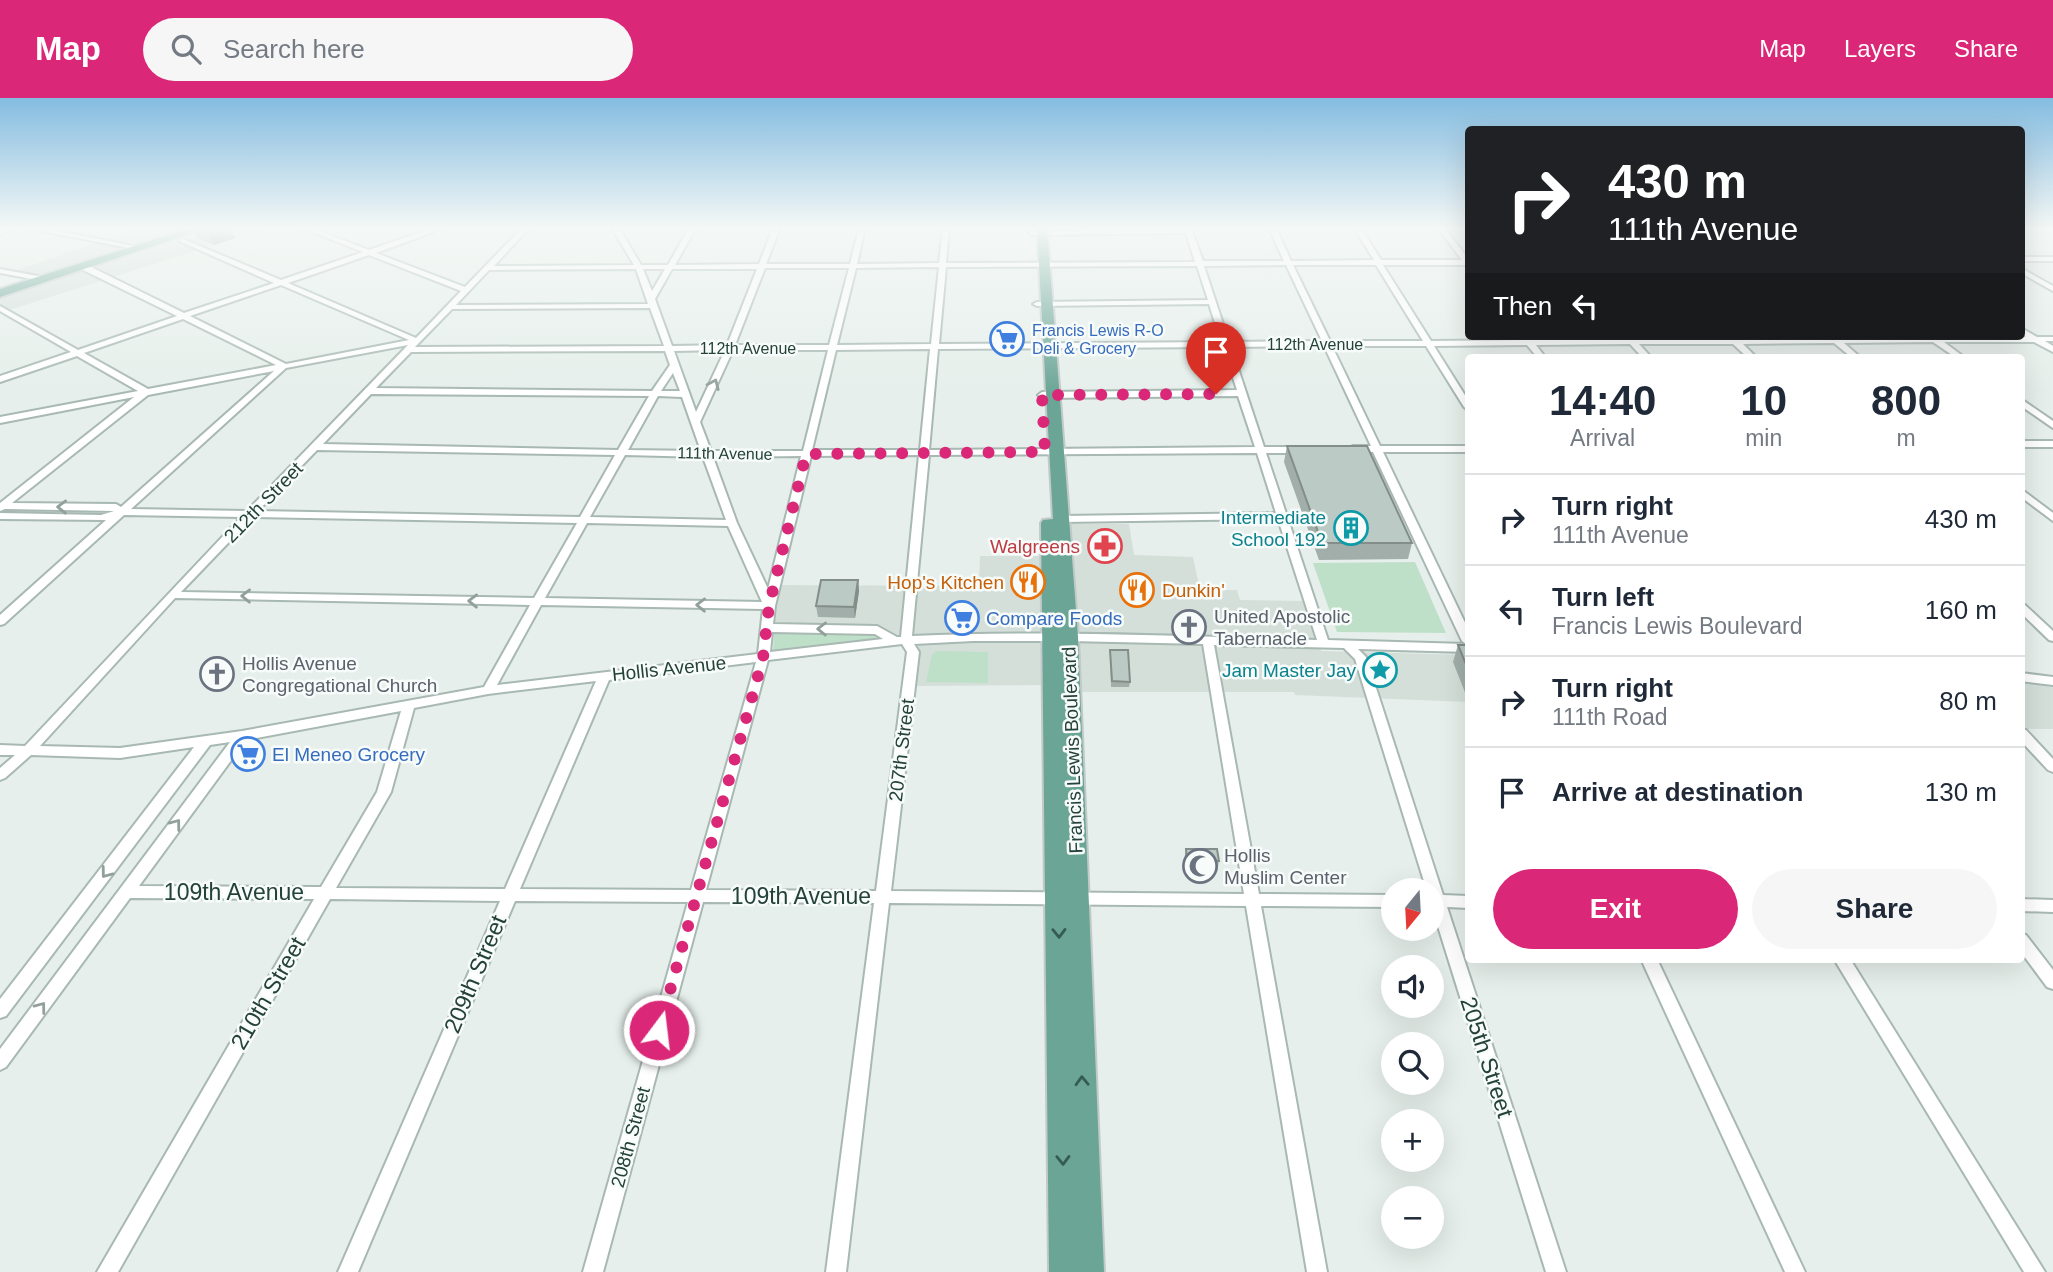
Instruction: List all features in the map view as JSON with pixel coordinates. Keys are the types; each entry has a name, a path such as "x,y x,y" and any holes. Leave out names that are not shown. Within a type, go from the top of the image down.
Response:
{"main road":[{"path":"0,293 31,283"},
{"name":"Francis Lewis Boulevard","path":"1040,283 1061,637 1067,899 1064,1272"},
{"name":"Francis Lewis Boulevard","path":"1051,452 1062,519 1061,637"},
{"name":"Francis Lewis Boulevard","path":"1067,899 1089,1272"}],"street":[{"path":"116,283 284,366"},
{"path":"0,379 281,283 418,341"},
{"path":"448,283 467,290"},
{"name":"212th Street","path":"0,775 28,751 172,595 474,283"},
{"path":"172,595 769,606 732,523 697,420 645,283"},
{"path":"652,303 663,283"},
{"path":"697,420 756,283"},
{"name":"208th Street","path":"593,1272 763,658 769,606 848,283"},
{"name":"207th Street","path":"836,1272 913,652 900,641 924,453 941,283"},
{"path":"1206,283 1324,645"},
{"path":"1298,283 1465,635"},
{"path":"1391,283 1465,402"},
{"path":"1042,304 1212,302"},
{"path":"450,307 652,303"},
{"path":"0,308 146,392"},
{"path":"2025,333 2053,350"},
{"name":"112th Avenue","path":"2025,339 2053,339"},
{"name":"112th Avenue","path":"409,350 1327,344 1502,340"},
{"path":"1528,340 1539,354"},
{"path":"1631,340 1644,354"},
{"path":"1734,340 1749,354"},
{"path":"1835,340 1852,354"},
{"path":"1936,340 1956,354"},
{"path":"1,418 418,341"},
{"path":"488,690 675,364"},
{"path":"0,621 284,366"},
{"path":"370,391 655,396 685,394"},
{"path":"1,509 146,392"},
{"path":"1048,395 1242,393"},
{"path":"2025,405 2053,425"},
{"path":"2025,444 2053,444"},
{"name":"111th Avenue","path":"317,447 707,454 1313,450"},
{"path":"1340,450 1465,449"},
{"path":"2025,495 2053,518"},
{"path":"1,509 102,518 121,512 732,523"},
{"path":"1062,519 1282,516"},
{"path":"2025,611 2053,637"},
{"path":"766,628 877,630 900,641"},
{"name":"Hollis Avenue","path":"0,750 120,753 242,737 488,690 900,641 973,637 1061,637 1465,648"},
{"path":"1208,642 1317,1272"},
{"name":"205th Street","path":"1348,646 1360,657 1427,878"},
{"name":"209th Street","path":"348,1272 604,676"},
{"path":"2025,678 2053,681"},
{"name":"210th Street","path":"107,1272 384,792 409,705"},
{"path":"0,1062 242,737"},
{"path":"2025,737 2053,768"},
{"path":"0,1011 206,741"},
{"name":"109th Avenue","path":"126,892 1381,901"},
{"path":"1444,901 1465,902"},
{"path":"2025,905 2053,906"},
{"name":"205th Street","path":"1444,931 1556,1272"},
{"path":"2025,945 2053,982"},
{"path":"1651,963 1795,1272"},
{"path":"1844,963 2035,1272"}],"shaded area":[{"path":"43,283 95,283 0,313 0,296"},
{"path":"1070,524 1129,524 1134,555 1193,557 1200,590 1237,590 1240,600 1305,601 1321,651 1465,655 1465,702 1295,695 1294,692 1047,692 1046,685 913,686 918,645 881,626 772,622 778,585 979,586 980,556 1073,556"},
{"path":"2025,683 2053,687 2053,729 2027,729"}],"green space":[{"path":"1415,562 1446,633 1337,632 1313,563"},
{"path":"774,632 874,634 884,638 773,654"},
{"path":"937,651 988,652 988,683 926,682 932,654"}],"building":[{"name":"Intermediate School 192","path":"1287,446 1367,446 1412,543 1322,543"},
{"path":"821,580 858,580 854,607 816,606"},
{"path":"1458,645 1465,645 1465,662"},
{"path":"1110,650 1128,650 1130,682 1112,681"},
{"path":"1186,849 1217,849 1219,861 1187,861"}],"place":[{"name":"Francis Lewis R-O Deli & Grocery","path":"1007,339"},
{"name":"Intermediate School 192","path":"1351,528"},
{"name":"Walgreens","path":"1105,546"},
{"name":"Hop's Kitchen","path":"1028,582"},
{"name":"Dunkin'","path":"1137,590"},
{"name":"Compare Foods","path":"962,618"},
{"name":"United Apostolic Tabernacle","path":"1189,627"},
{"name":"Jam Master Jay","path":"1380,670"},
{"name":"Hollis Avenue Congregational Church","path":"217,674"},
{"name":"El Meneo Grocery","path":"248,754"},
{"name":"Hollis Muslim Center","path":"1200,866"}],"route":[{"path":"659,1030 763,658 769,606 806,454 1045,452 1042,395 1216,394"}]}
